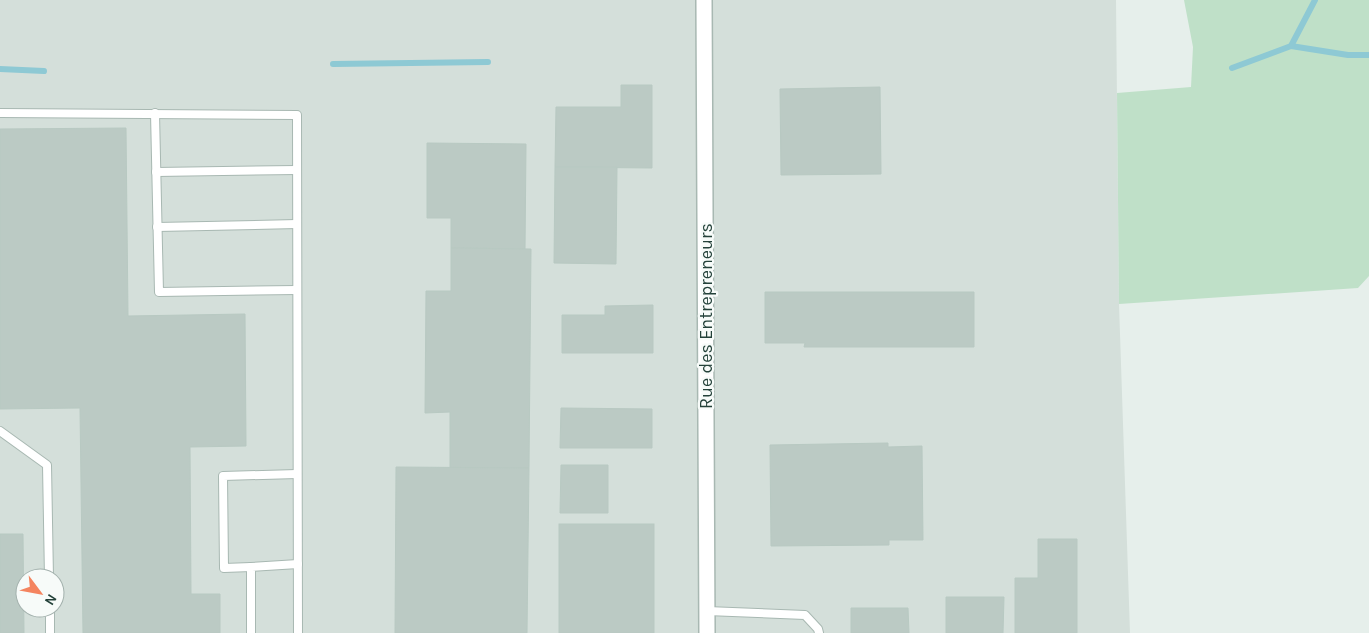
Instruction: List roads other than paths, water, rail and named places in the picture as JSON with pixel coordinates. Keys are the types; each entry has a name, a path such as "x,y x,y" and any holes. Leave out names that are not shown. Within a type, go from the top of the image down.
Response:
{"street":[{"name":"Rue des Entrepreneurs","path":"704,0 707,633"}],"lane":[{"path":"0,112 297,115 298,633"},
{"path":"155,113 159,292 297,290"},
{"path":"156,172 297,170"},
{"path":"157,227 297,224"},
{"path":"0,431 47,465 49,568"},
{"path":"297,474 223,476 224,568 298,564"},
{"path":"250,567 251,633"},
{"path":"707,611 805,616 818,629 818,633"},
{"path":"50,618 50,633"}],"waterway":[{"path":"1232,68 1291,46 1315,0"},
{"path":"1291,46 1348,55 1369,55"},
{"path":"333,64 488,62"},
{"path":"0,69 44,71"}]}
